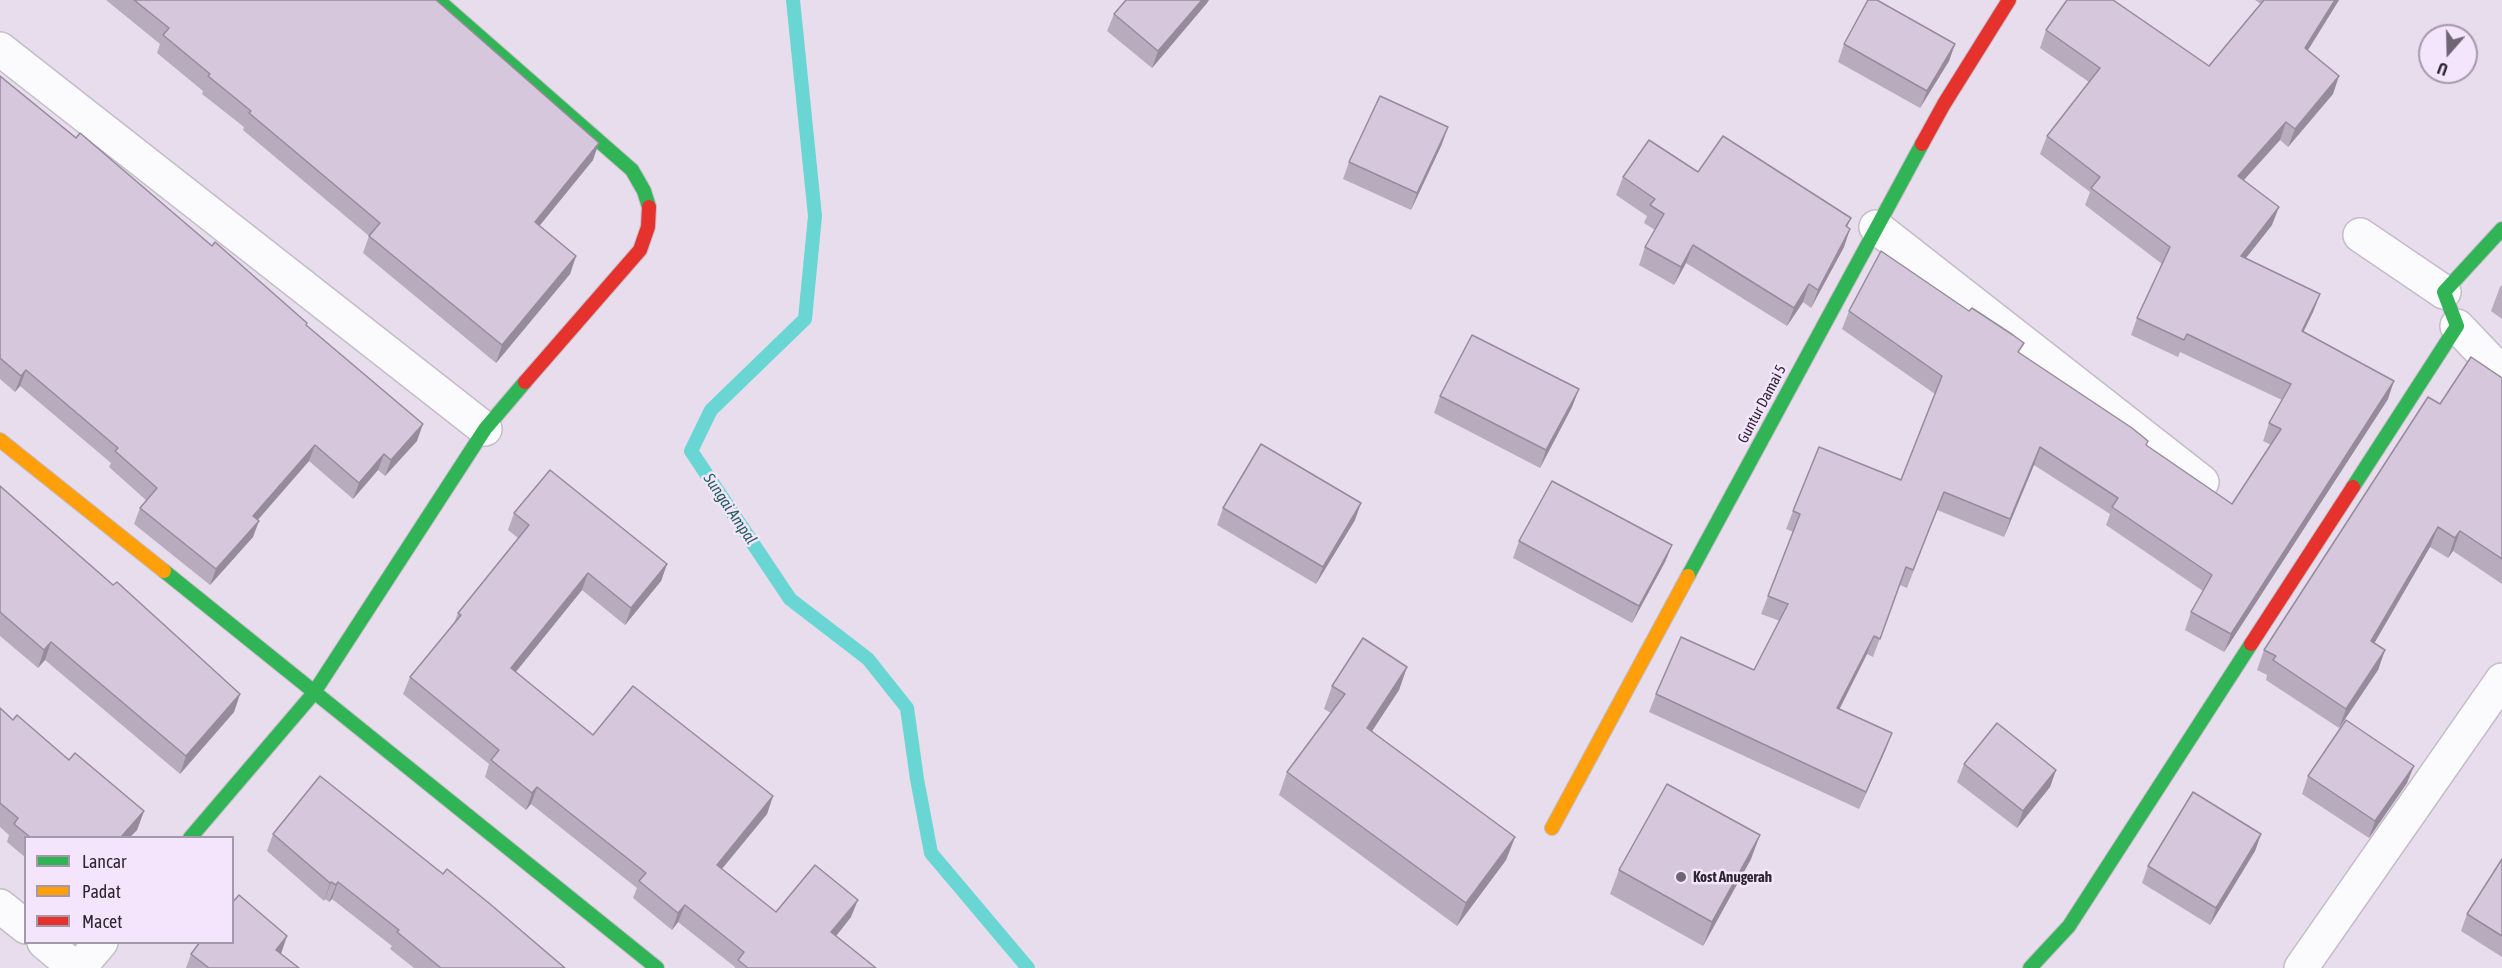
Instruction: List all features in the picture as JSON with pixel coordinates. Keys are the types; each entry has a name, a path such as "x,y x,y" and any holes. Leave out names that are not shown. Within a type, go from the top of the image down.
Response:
{"street":[{"path":"191,836 313,694 485,429 640,250 651,226 648,197 632,170 438,0"},
{"name":"Guntur Damai 5","path":"1552,828 1876,227 1944,104 2009,0"},
{"path":"0,49 485,429"},
{"path":"1876,227 2202,482"},
{"path":"2444,292 2502,229"},
{"path":"2360,235 2444,292 2457,326 2502,373"},
{"path":"2030,968 2069,926 2457,326"},
{"path":"0,441 657,968"},
{"path":"2301,968 2502,680"},
{"path":"0,906 24,925"},
{"path":"47,944 77,968 99,944"}],"building":[{"path":"134,0 436,0 599,143 535,222 576,256 502,345 369,236 380,223 208,76 210,74 163,35 169,28"},
{"path":"1126,0 1202,0 1158,51 1114,14"},
{"path":"1868,0 1877,0 1955,44 1927,91 1844,44"},
{"path":"2067,0 2113,0 2209,66 2264,0 2335,0 2305,48 2339,76 2295,129 2286,122 2238,176 2279,207 2241,256 2320,294 2302,331 2394,381 2231,634 2191,612 2212,575 2112,507 2118,498 2040,447 2010,519 1944,492 1913,570 1906,567 1880,639 1874,636 1837,708 1892,733 1866,792 1656,694 1681,637 1754,670 1788,604 1768,596 1800,514 1793,511 1819,447 1901,480 1942,376 1849,311 1881,251 1969,311 1972,308 2013,335 2024,343 2018,352 2132,428 2148,441 2146,445 2232,504 2281,429 2269,423 2291,384 2187,334 2184,340 2137,318 2170,247 2091,188 2100,177 2047,136 2100,68 2046,30"},
{"path":"0,76 76,138 80,133 212,246 215,242 307,323 306,325 423,424 391,460 384,454 359,483 315,445 253,516 259,521 216,569 140,508 157,488 115,451 118,448 26,370 21,376 0,358"},
{"path":"1380,96 1448,127 1417,193 1349,162"},
{"path":"1723,136 1851,218 1846,226 1850,229 1818,290 1809,284 1794,308 1693,245 1681,267 1645,247 1664,214 1650,205 1655,199 1623,177 1649,140 1698,172"},
{"path":"1472,335 1579,389 1546,450 1440,396"},
{"path":"2471,357 2502,378 2502,559 2460,531 2455,538 2438,527 2371,641 2385,650 2346,709 2273,660 2276,656 2264,650 2428,397 2440,404"},
{"path":"1261,444 1361,503 1323,567 1223,508"},
{"path":"550,470 667,564 631,608 588,573 511,668 593,735 633,686 773,796 717,865 776,912 815,865 858,900 831,932 876,968 748,968 738,960 744,952 685,905 678,913 639,881 646,873 537,787 532,793 491,760 499,750 410,677 461,615 458,613 529,525 514,513"},
{"path":"1552,481 1672,545 1639,606 1519,541"},
{"path":"0,486 113,585 117,582 240,694 186,756 51,642 44,650 0,612"},
{"path":"1363,638 1407,667 1367,728 1515,837 1466,903 1287,772 1345,694 1332,686"},
{"path":"0,708 13,720 17,715 69,760 75,753 144,811 122,836 29,836 14,824 18,818 0,803"},
{"path":"2346,720 2414,766 2375,821 2308,776"},
{"path":"1997,723 2056,770 2023,811 1964,764"},
{"path":"320,776 443,874 447,869 565,968 441,968 397,932 399,930 338,882 336,885 330,883 273,834"},
{"name":"Kost Anugerah","path":"1667,784 1760,835 1712,922 1619,870"},
{"path":"2193,792 2261,834 2216,908 2148,866"},
{"path":"2502,859 2502,936 2467,914"},
{"path":"239,895 287,936 276,950 299,968 209,968 191,954 198,944 234,944 234,901"}],"waterway":[{"name":"Sungai Ampal","path":"793,0 815,216 805,319 711,410 691,451 790,599 868,659 907,708 931,853 1028,968"}],"traffic: fast":[{"path":"438,0 632,170 644,191 649,207"},
{"path":"1688,576 1922,144"},
{"path":"2353,487 2457,326 2444,292 2502,229"},
{"path":"192,836 313,694 485,429 525,382"},
{"path":"164,571 657,968"},
{"path":"2030,968 2069,926 2251,644"}],"traffic: slow":[{"path":"0,440 164,571"},
{"path":"1552,828 1688,576"}],"traffic: jam":[{"path":"1922,144 1944,104 2009,0"},
{"path":"525,382 640,250 648,227 649,207"},
{"path":"2251,644 2353,487"}],"place":[{"name":"Kost Anugerah","path":"1681,877"}]}
